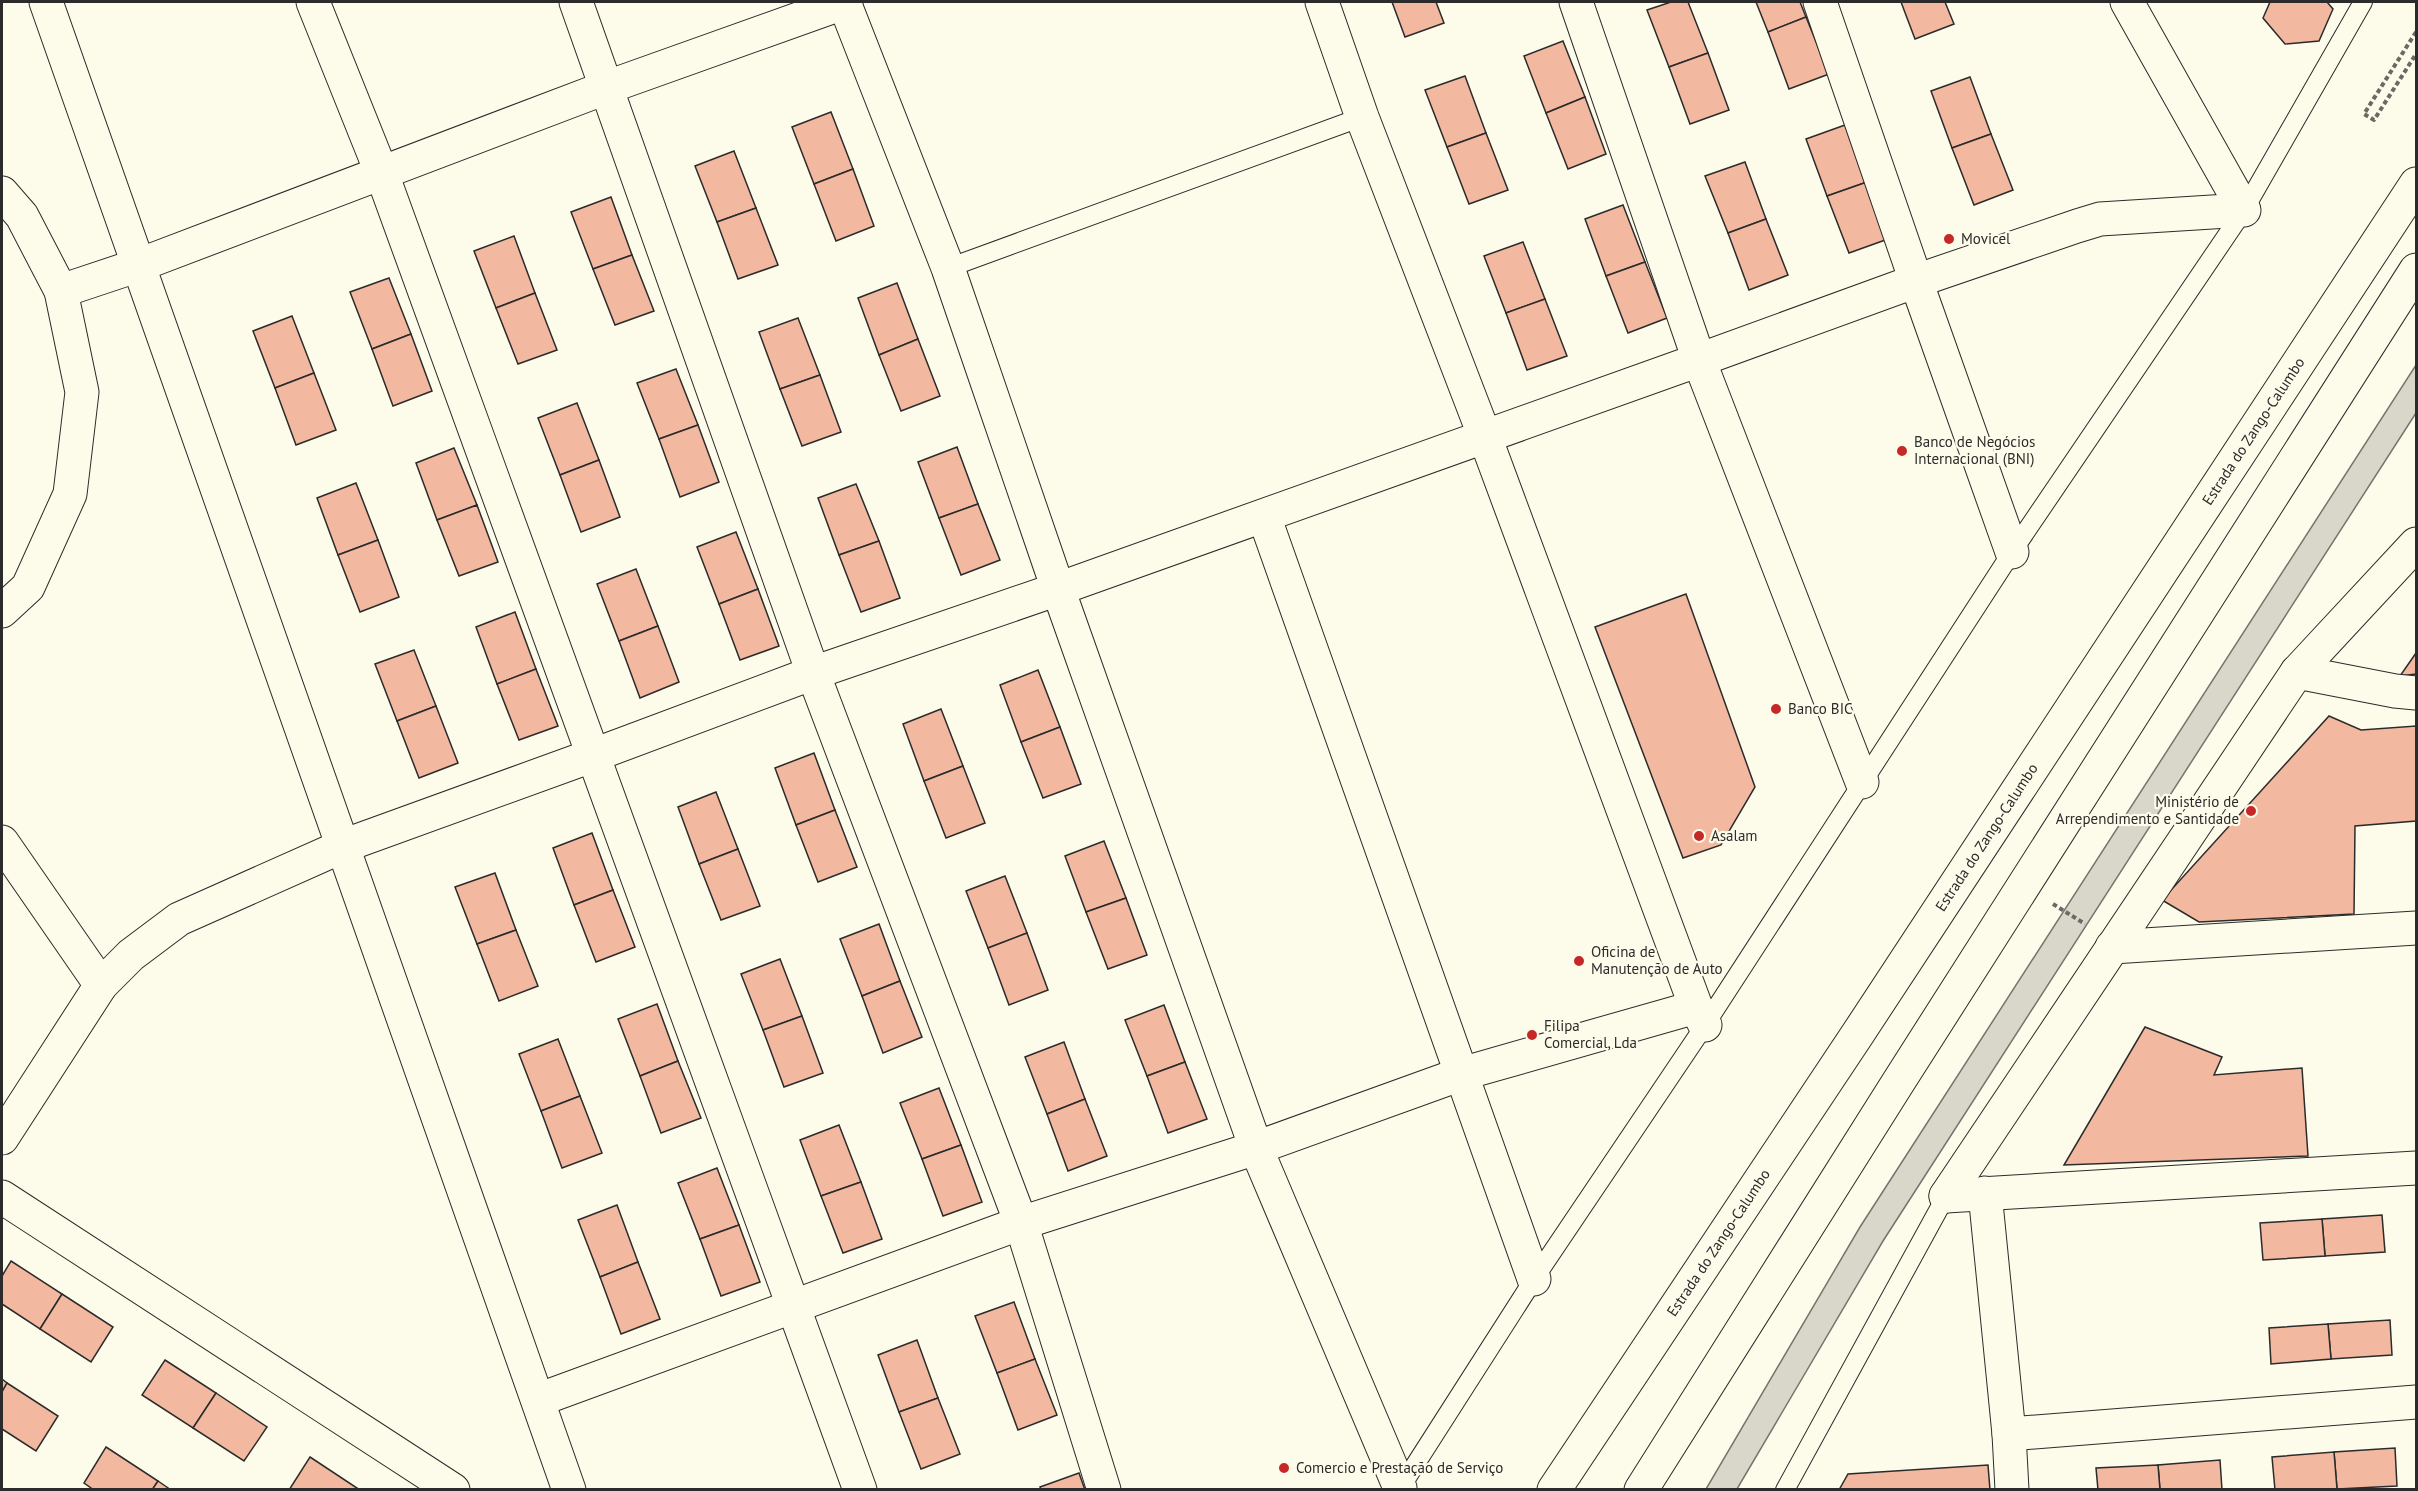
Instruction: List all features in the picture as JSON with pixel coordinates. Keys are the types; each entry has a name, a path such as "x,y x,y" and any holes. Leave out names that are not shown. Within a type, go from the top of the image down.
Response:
{"street":[{"path":"46,2 569,1490"},
{"path":"313,2 382,174 860,1490"},
{"path":"576,2 813,673 1021,1223 1104,1490"},
{"path":"61,291 139,265 605,88 845,2 948,268 1058,589 1256,1148 1399,1489"},
{"path":"538,1400 1021,1223 1256,1148 1461,1074 1700,1016 1485,437 1362,117 1322,2"},
{"path":"1576,2 1699,360 1862,782"},
{"path":"1820,2 2012,552"},
{"path":"2,1138 101,985 131,955 179,919 343,846 813,673 1264,516 1916,280 2100,219 2244,210 2127,2"},
{"name":"Estrada do Zango-Calumbo","path":"1554,1490 1857,1035 2416,184"},
{"path":"2,193 22,216 61,291 82,392 70,494 28,587 2,611"},
{"path":"1641,1490 1905,1071 2416,270"},
{"path":"1264,516 1534,1279"},
{"path":"1946,1196 2103,938 2297,672 2416,544"},
{"path":"2297,672 2416,693"},
{"path":"2,842 101,985"},
{"path":"2103,938 2416,928"},
{"path":"1946,1196 2416,1168"},
{"path":"1985,1194 2009,1434 2012,1490"},
{"path":"2,1197 453,1490"},
{"path":"2009,1434 2416,1402"}],"lane":[{"path":"1399,1489 1700,1016 1862,782 2012,552 2244,210 2363,2"},
{"path":"948,268 1362,117"},
{"path":"1785,1490 1946,1196"}],"path":[{"path":"2416,32 2364,114 2374,120 2416,54"},
{"path":"2050,902 2103,938"}],"shaded area":[{"path":"2416,365 2416,413 1883,1241 1737,1489 1706,1489 1860,1227"}],"building":[{"path":"1392,2 1436,2 1444,23 1405,37"},
{"path":"1671,2 1688,2 1708,53 1669,67 1647,10"},
{"path":"1756,2 1800,2 1806,17 1768,32"},
{"path":"1901,2 1945,2 1954,24 1915,39"},
{"path":"2270,2 2327,2 2333,9 2319,41 2285,44 2263,18"},
{"path":"1806,17 1829,74 1789,89 1768,32"},
{"path":"1563,41 1585,97 1546,113 1524,56"},
{"path":"1708,53 1729,110 1690,124 1669,67"},
{"path":"1465,76 1486,133 1447,147 1425,90"},
{"path":"1970,77 1991,134 1952,148 1931,91"},
{"path":"1585,97 1606,154 1568,169 1546,113"},
{"path":"831,112 853,169 814,184 792,127"},
{"path":"1845,125 1867,182 1827,196 1806,139"},
{"path":"1486,133 1508,190 1469,204 1447,147"},
{"path":"1991,134 2013,190 1974,205 1952,148"},
{"path":"734,151 756,208 717,222 695,166"},
{"path":"1745,162 1766,219 1728,233 1705,176"},
{"path":"853,169 874,226 836,241 814,184"},
{"path":"1867,182 1888,239 1849,253 1827,196"},
{"path":"611,197 632,255 593,269 571,212"},
{"path":"1623,205 1645,262 1606,276 1585,219"},
{"path":"756,208 778,265 738,279 717,222"},
{"path":"1766,219 1788,275 1749,290 1728,233"},
{"path":"514,236 535,293 496,308 474,251"},
{"path":"1523,242 1545,299 1506,313 1484,256"},
{"path":"632,255 654,311 615,325 593,269"},
{"path":"1645,262 1667,318 1628,333 1606,276"},
{"path":"389,278 411,334 372,349 350,292"},
{"path":"897,283 918,339 879,355 858,298"},
{"path":"535,293 557,350 518,364 496,308"},
{"path":"1545,299 1567,356 1527,370 1506,313"},
{"path":"292,316 314,373 275,388 253,331"},
{"path":"798,318 820,375 780,389 759,332"},
{"path":"411,334 432,391 393,406 372,349"},
{"path":"918,339 940,396 901,411 879,355"},
{"path":"676,369 698,425 659,439 637,383"},
{"path":"314,373 336,430 296,445 275,388"},
{"path":"820,375 841,432 802,446 780,389"},
{"path":"577,403 599,460 560,475 538,418"},
{"path":"698,425 719,482 680,497 659,439"},
{"path":"957,447 978,504 939,518 918,462"},
{"path":"454,448 477,505 437,520 416,463"},
{"path":"599,460 620,517 581,532 560,475"},
{"path":"356,483 378,540 338,555 317,498"},
{"path":"856,484 879,541 839,555 818,498"},
{"path":"978,504 1000,560 961,575 939,518"},
{"path":"477,505 498,562 459,576 437,520"},
{"path":"736,532 758,589 719,604 697,547"},
{"path":"378,540 399,597 360,612 338,555"},
{"path":"879,541 900,598 861,612 839,555"},
{"path":"636,569 658,626 619,641 597,584"},
{"path":"758,589 779,646 740,660 719,604"},
{"path":"1686,594 1755,787 1721,845 1683,858 1595,627"},
{"path":"515,612 536,669 497,684 476,627"},
{"path":"658,626 679,682 640,698 619,641"},
{"path":"414,650 436,706 397,721 375,664"},
{"path":"2416,653 2416,674 2400,676"},
{"path":"536,669 558,726 519,740 497,684"},
{"path":"1038,670 1060,727 1021,742 1000,685"},
{"path":"436,706 458,763 419,778 397,721"},
{"path":"941,709 963,766 924,781 903,724"},
{"path":"2329,716 2361,730 2416,726 2416,821 2355,826 2354,914 2199,922 2162,900"},
{"path":"1060,727 1081,784 1043,798 1021,742"},
{"path":"814,753 835,810 796,825 775,768"},
{"path":"963,766 985,823 946,838 924,781"},
{"path":"716,792 738,849 699,864 678,807"},
{"path":"835,810 857,867 818,882 796,825"},
{"path":"592,833 613,890 574,905 553,848"},
{"path":"1104,841 1126,898 1086,912 1065,856"},
{"path":"738,849 760,906 721,920 699,864"},
{"path":"495,873 516,930 477,944 455,887"},
{"path":"1005,876 1027,933 988,948 966,891"},
{"path":"613,890 635,947 596,962 574,905"},
{"path":"1126,898 1147,955 1108,969 1086,912"},
{"path":"879,924 900,981 862,996 840,939"},
{"path":"516,930 538,986 499,1001 477,944"},
{"path":"1027,933 1048,990 1009,1005 988,948"},
{"path":"780,959 802,1016 763,1030 741,974"},
{"path":"900,981 922,1037 883,1053 862,996"},
{"path":"657,1004 678,1061 640,1076 618,1019"},
{"path":"1164,1005 1185,1062 1147,1076 1125,1020"},
{"path":"802,1016 823,1073 784,1087 763,1030"},
{"path":"2145,1027 2222,1057 2214,1075 2302,1068 2308,1156 2064,1165"},
{"path":"558,1039 580,1096 541,1111 519,1054"},
{"path":"1064,1042 1085,1099 1047,1114 1025,1057"},
{"path":"678,1061 701,1118 661,1133 640,1076"},
{"path":"1185,1062 1207,1119 1168,1133 1147,1076"},
{"path":"939,1088 961,1145 922,1159 900,1103"},
{"path":"580,1096 602,1153 562,1168 541,1111"},
{"path":"1085,1099 1107,1156 1068,1171 1047,1114"},
{"path":"839,1125 861,1182 821,1196 800,1140"},
{"path":"961,1145 982,1202 943,1216 922,1159"},
{"path":"717,1168 739,1225 700,1239 678,1183"},
{"path":"861,1182 882,1239 843,1253 821,1196"},
{"path":"617,1205 638,1262 600,1277 578,1220"},
{"path":"2382,1215 2385,1252 2325,1256 2322,1219"},
{"path":"2322,1219 2325,1256 2263,1260 2260,1223"},
{"path":"739,1225 760,1282 721,1296 700,1239"},
{"path":"11,1261 62,1294 40,1329 2,1304 2,1276"},
{"path":"638,1262 660,1319 621,1334 600,1277"},
{"path":"62,1294 113,1327 91,1362 40,1329"},
{"path":"1014,1302 1035,1359 997,1373 975,1316"},
{"path":"2390,1320 2392,1355 2331,1359 2328,1324"},
{"path":"2328,1324 2331,1359 2271,1364 2269,1328"},
{"path":"917,1340 938,1398 899,1412 878,1355"},
{"path":"1035,1359 1057,1415 1018,1430 997,1373"},
{"path":"165,1360 216,1393 193,1428 142,1395"},
{"path":"2,1379 7,1383 2,1392"},
{"path":"7,1383 58,1416 36,1451 2,1429 2,1392"},
{"path":"216,1393 267,1427 244,1461 193,1428"},
{"path":"938,1398 960,1454 921,1469 899,1412"},
{"path":"106,1447 158,1481 152,1490 94,1490 84,1483"},
{"path":"2395,1448 2397,1486 2337,1489 2334,1452"},
{"path":"2334,1452 2337,1489 2275,1490 2272,1457"},
{"path":"310,1457 360,1490 289,1490"},
{"path":"2220,1460 2222,1490 2160,1490 2158,1465"},
{"path":"1988,1465 1990,1490 1839,1490 1848,1474"},
{"path":"2158,1465 2160,1490 2098,1490 2096,1468"},
{"path":"1079,1473 1085,1490 1041,1490 1040,1487"},
{"path":"158,1481 171,1490 152,1490"}],"place":[{"name":"Movicel","path":"1949,239"},
{"name":"Banco de Negócios Internacional (BNI)","path":"1902,451"},
{"name":"Banco BIC","path":"1776,709"},
{"name":"Ministério de Arrependimento e Santidade","path":"2251,811"},
{"name":"Asalam","path":"1699,836"},
{"name":"Oficina de Manutenção de Auto","path":"1579,961"},
{"name":"Filipa Comercial, Lda","path":"1532,1035"},
{"name":"Comercio e Prestação de Serviço","path":"1284,1468"}]}
